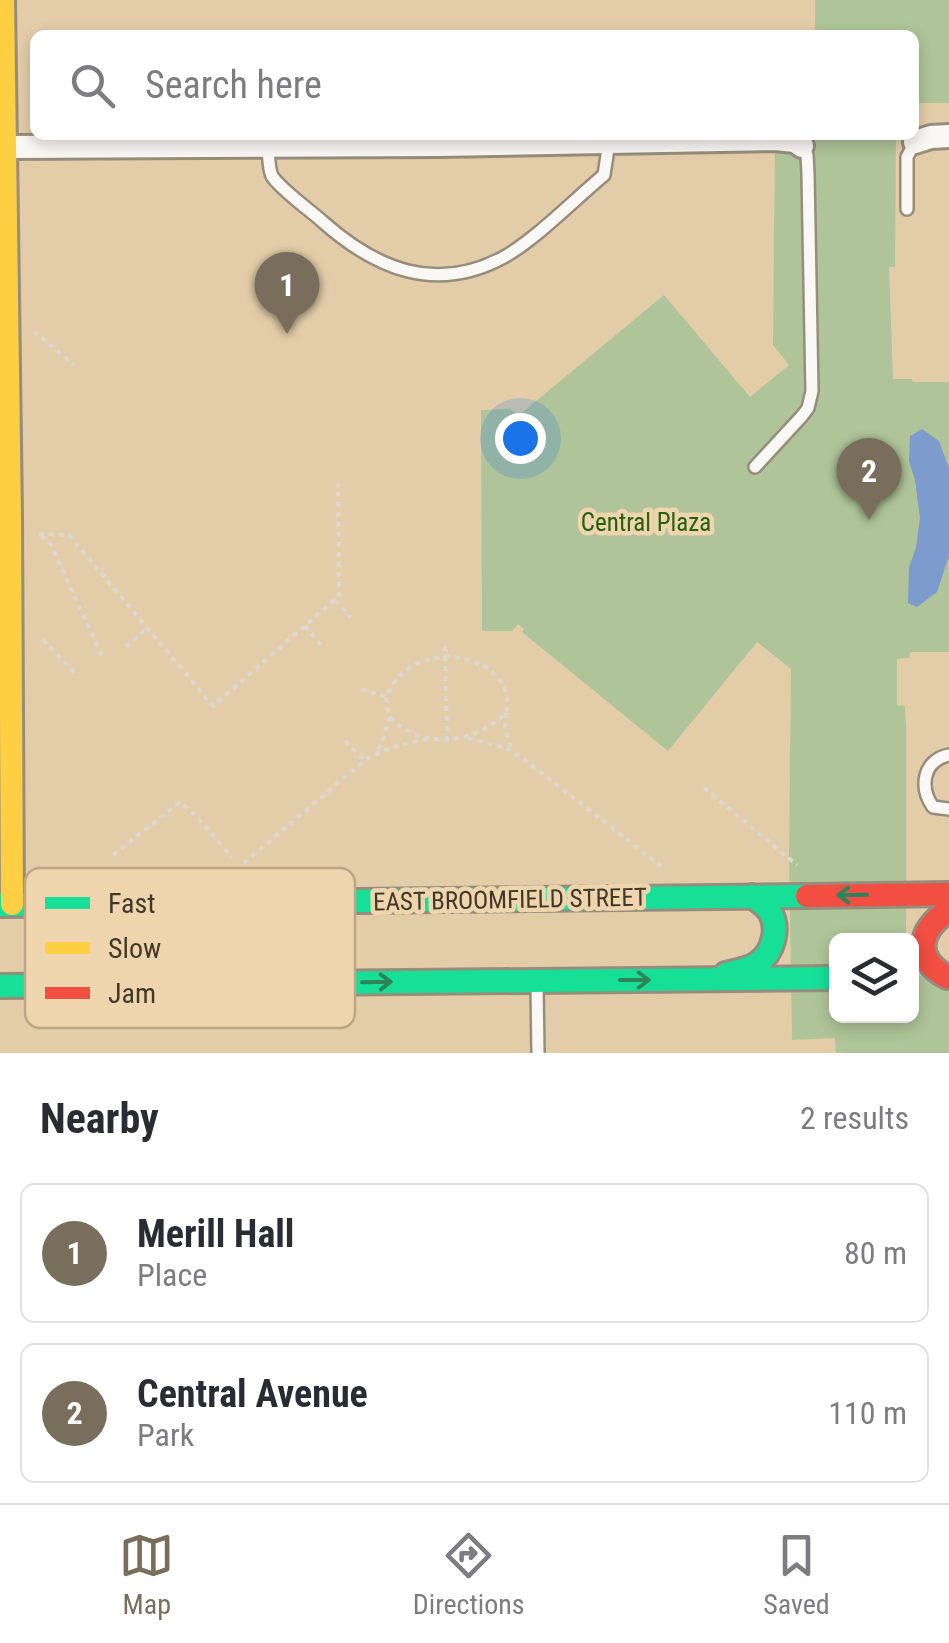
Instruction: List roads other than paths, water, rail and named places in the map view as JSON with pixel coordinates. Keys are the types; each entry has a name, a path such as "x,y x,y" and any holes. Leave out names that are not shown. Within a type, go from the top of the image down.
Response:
{"main road":[{"path":"4,0 10,517 6,905"},
{"name":"EAST BROOMFIELD STREET","path":"355,901 949,894"},
{"path":"702,979 753,966 771,947 771,914 752,896"},
{"path":"948,977 927,965 923,948 929,925 949,910"},
{"path":"919,977 948,977"},
{"path":"355,982 829,978"},
{"path":"0,986 25,986"}],"street":[{"path":"915,142 931,136 949,136"},
{"path":"3,148 719,140"},
{"path":"784,140 802,146"}],"lane":[{"path":"268,146 272,176 344,241 382,264 428,274 485,265 520,246 604,175 609,142"},
{"path":"906,210 906,157 915,142"},
{"path":"755,467 802,416 812,391 808,174 807,155 802,146"},
{"path":"949,756 929,764 926,772 929,802 934,807 949,809"},
{"path":"538,980 538,1053"}],"water":[{"path":"922,429 939,441 949,468 949,556 937,592 917,607 908,603 909,567 920,518 909,461 910,436"}],"place":[{"name":"Merill Hall","path":"287,334"},
{"name":"Central Avenue","path":"869,520"}],"park label":[{"name":"Central Plaza","path":"646,522"}]}
